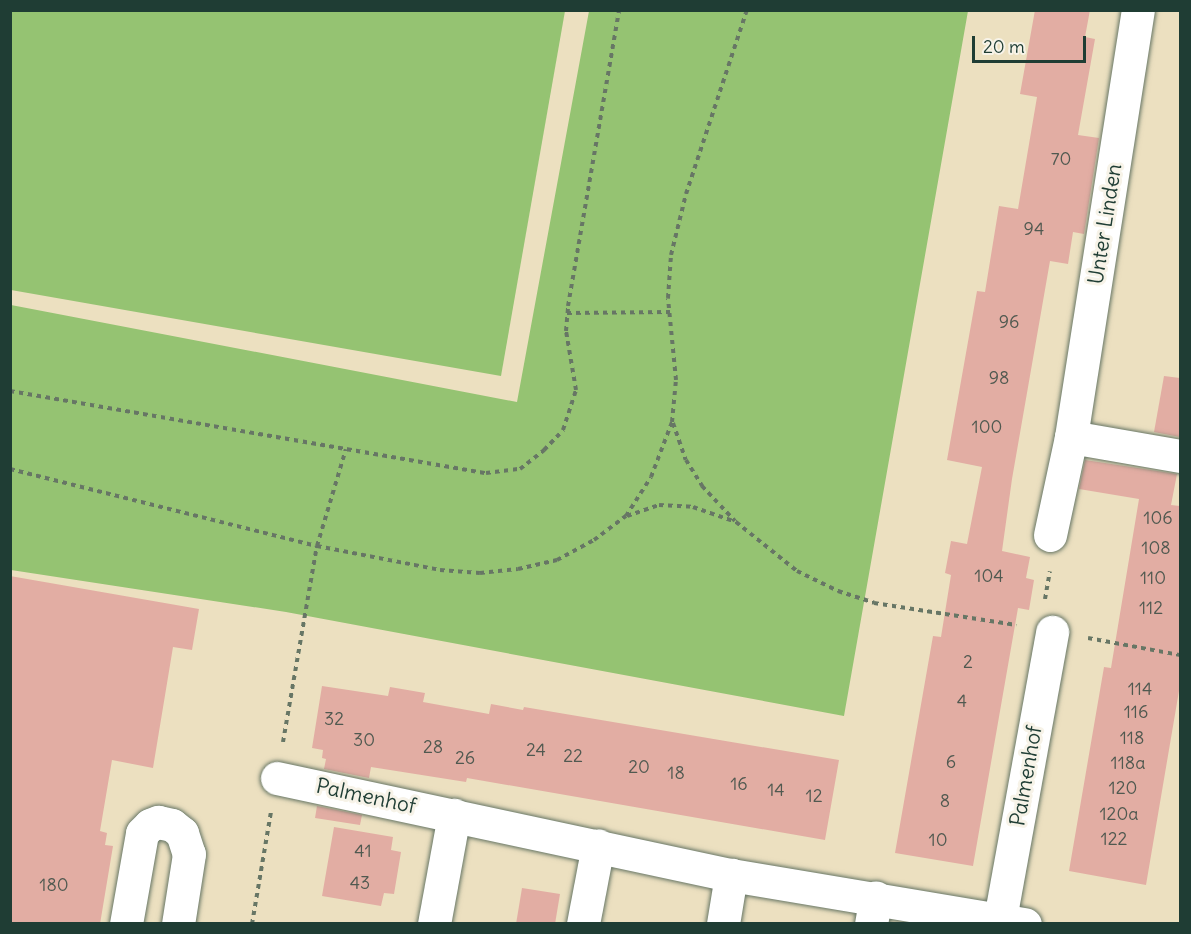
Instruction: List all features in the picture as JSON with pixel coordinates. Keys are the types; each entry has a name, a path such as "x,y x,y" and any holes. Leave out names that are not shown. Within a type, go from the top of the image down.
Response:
{"street":[{"name":"Unter Linden","path":"1050,535 1071,437 1138,10"},
{"path":"1071,437 1180,456"},
{"name":"Palmenhof","path":"277,778 598,844 874,910 1012,921 1048,620"},
{"path":"434,924 454,815"},
{"path":"126,924 142,833 150,825 158,822 172,825 182,833 189,854 178,924"},
{"path":"583,924 598,844"},
{"path":"723,924 731,875"}],"path":[{"path":"10,391 486,474 520,469 544,450 563,430 576,390 566,331 567,313 619,10"},
{"path":"626,516 651,477 672,422 676,380 668,298 671,255 686,194 747,10"},
{"path":"567,313 670,312"},
{"path":"672,422 691,469 702,486 736,522 797,571 838,591 874,603"},
{"path":"252,924 317,546 346,449"},
{"path":"10,469 317,546 440,570 480,573 518,569 557,560 594,540 626,516 659,505 693,507 736,522"},
{"path":"1048,620 1054,546 1050,535"}],"green space":[{"path":"10,11 565,11 501,376 11,290"},
{"path":"589,11 968,11 844,716 286,612 11,570 11,305 517,402"}],"building":[{"path":"1035,10 1090,10 1085,37 1095,39 1078,135 1099,138 1084,234 1073,232 1068,264 1050,261 1012,479 1002,551 1030,557 1026,578 1034,580 1029,610 1018,608 973,866 895,853 933,636 941,637 951,575 945,573 951,541 967,544 982,467 947,460 977,291 985,292 999,206 1018,209 1037,97 1020,94"},
{"path":"1164,376 1180,378 1180,437 1154,432"},
{"path":"1085,460 1177,474 1171,505 1180,506 1180,685 1146,885 1069,871 1104,667 1111,668 1139,499 1079,489"},
{"path":"10,576 199,609 192,650 173,647 153,768 112,760 100,831 107,833 105,845 113,846 100,924 10,924"},
{"path":"322,686 388,696 390,687 425,693 423,702 489,714 491,704 523,710 524,707 839,760 825,840 467,778 466,782 371,767 369,778 324,769 326,759 322,758 323,750 312,748"},
{"path":"317,806 362,815 360,825 315,818"},
{"path":"334,827 393,837 391,850 401,852 394,894 384,893 381,906 322,896"},
{"path":"522,888 560,894 555,924 516,924"}]}
